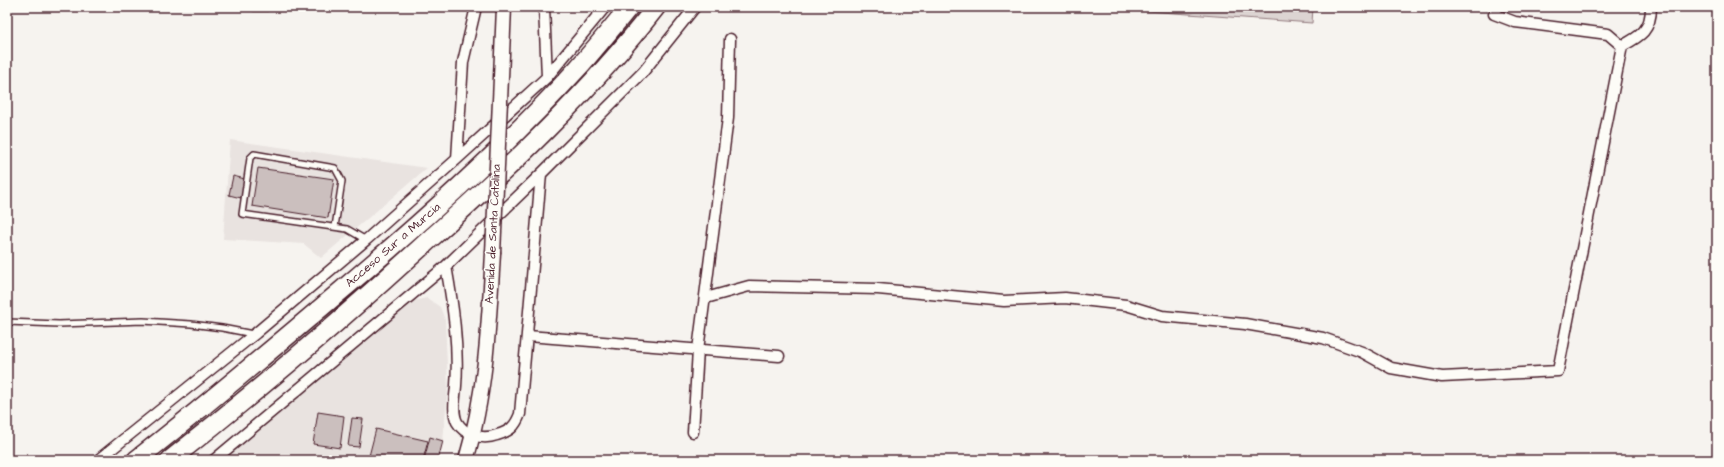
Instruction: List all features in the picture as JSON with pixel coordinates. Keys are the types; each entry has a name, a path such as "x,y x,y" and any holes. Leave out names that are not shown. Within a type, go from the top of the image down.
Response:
{"highway":[{"name":"Acceso Sur a Murcia","path":"136,460 272,350 366,270 459,186 548,100 578,68 629,7"},
{"name":"Acceso Sur a Murcia","path":"170,460 258,389 368,296 519,158 563,113 625,45 656,7"}],"main road":[{"name":"Avenida de Santa Catalina","path":"466,460 473,436 484,372 490,312 504,7"}],"street":[{"path":"457,159 463,62 476,7"},
{"path":"544,7 547,77"},
{"path":"98,460 254,335 366,240 457,159 547,77 604,7"},
{"path":"214,460 446,266 643,72 695,7"},
{"path":"1497,7 1494,14 1515,22 1608,34 1622,46"},
{"path":"1622,46 1641,36 1651,20 1650,7"},
{"path":"693,432 698,350 706,298 728,118 730,39"},
{"path":"706,298 749,286 878,289 1004,301 1065,298 1126,305 1162,316 1245,324 1323,338 1362,352 1391,368 1442,377 1558,371 1622,46"},
{"path":"446,266 454,313 456,379 454,412 456,421 462,429 473,436 490,438 504,433 516,425 520,414 523,396 541,174"},
{"path":"528,336 779,356"}],"lane":[{"path":"335,228 342,181 335,168 254,154 250,158 242,214 335,228 347,229 366,240"},
{"path":"7,322 59,324 143,321 191,324 222,328 254,335"}],"shaded area":[{"path":"1092,7 1313,7 1312,23"},
{"path":"230,140 427,168 321,258 304,244 223,239"},
{"path":"427,298 440,307 445,320 448,387 443,441 439,460 223,460 412,301"}],"building":[{"path":"253,7 268,7 268,11 253,11"},
{"path":"258,168 334,179 328,218 252,206"},
{"path":"233,176 245,179 241,198 229,195"},
{"path":"318,412 344,416 340,448 313,444"},
{"path":"352,418 363,419 359,447 348,446"},
{"path":"376,429 428,441 423,460 368,460"},
{"path":"430,437 443,441 438,460 424,460"}]}
